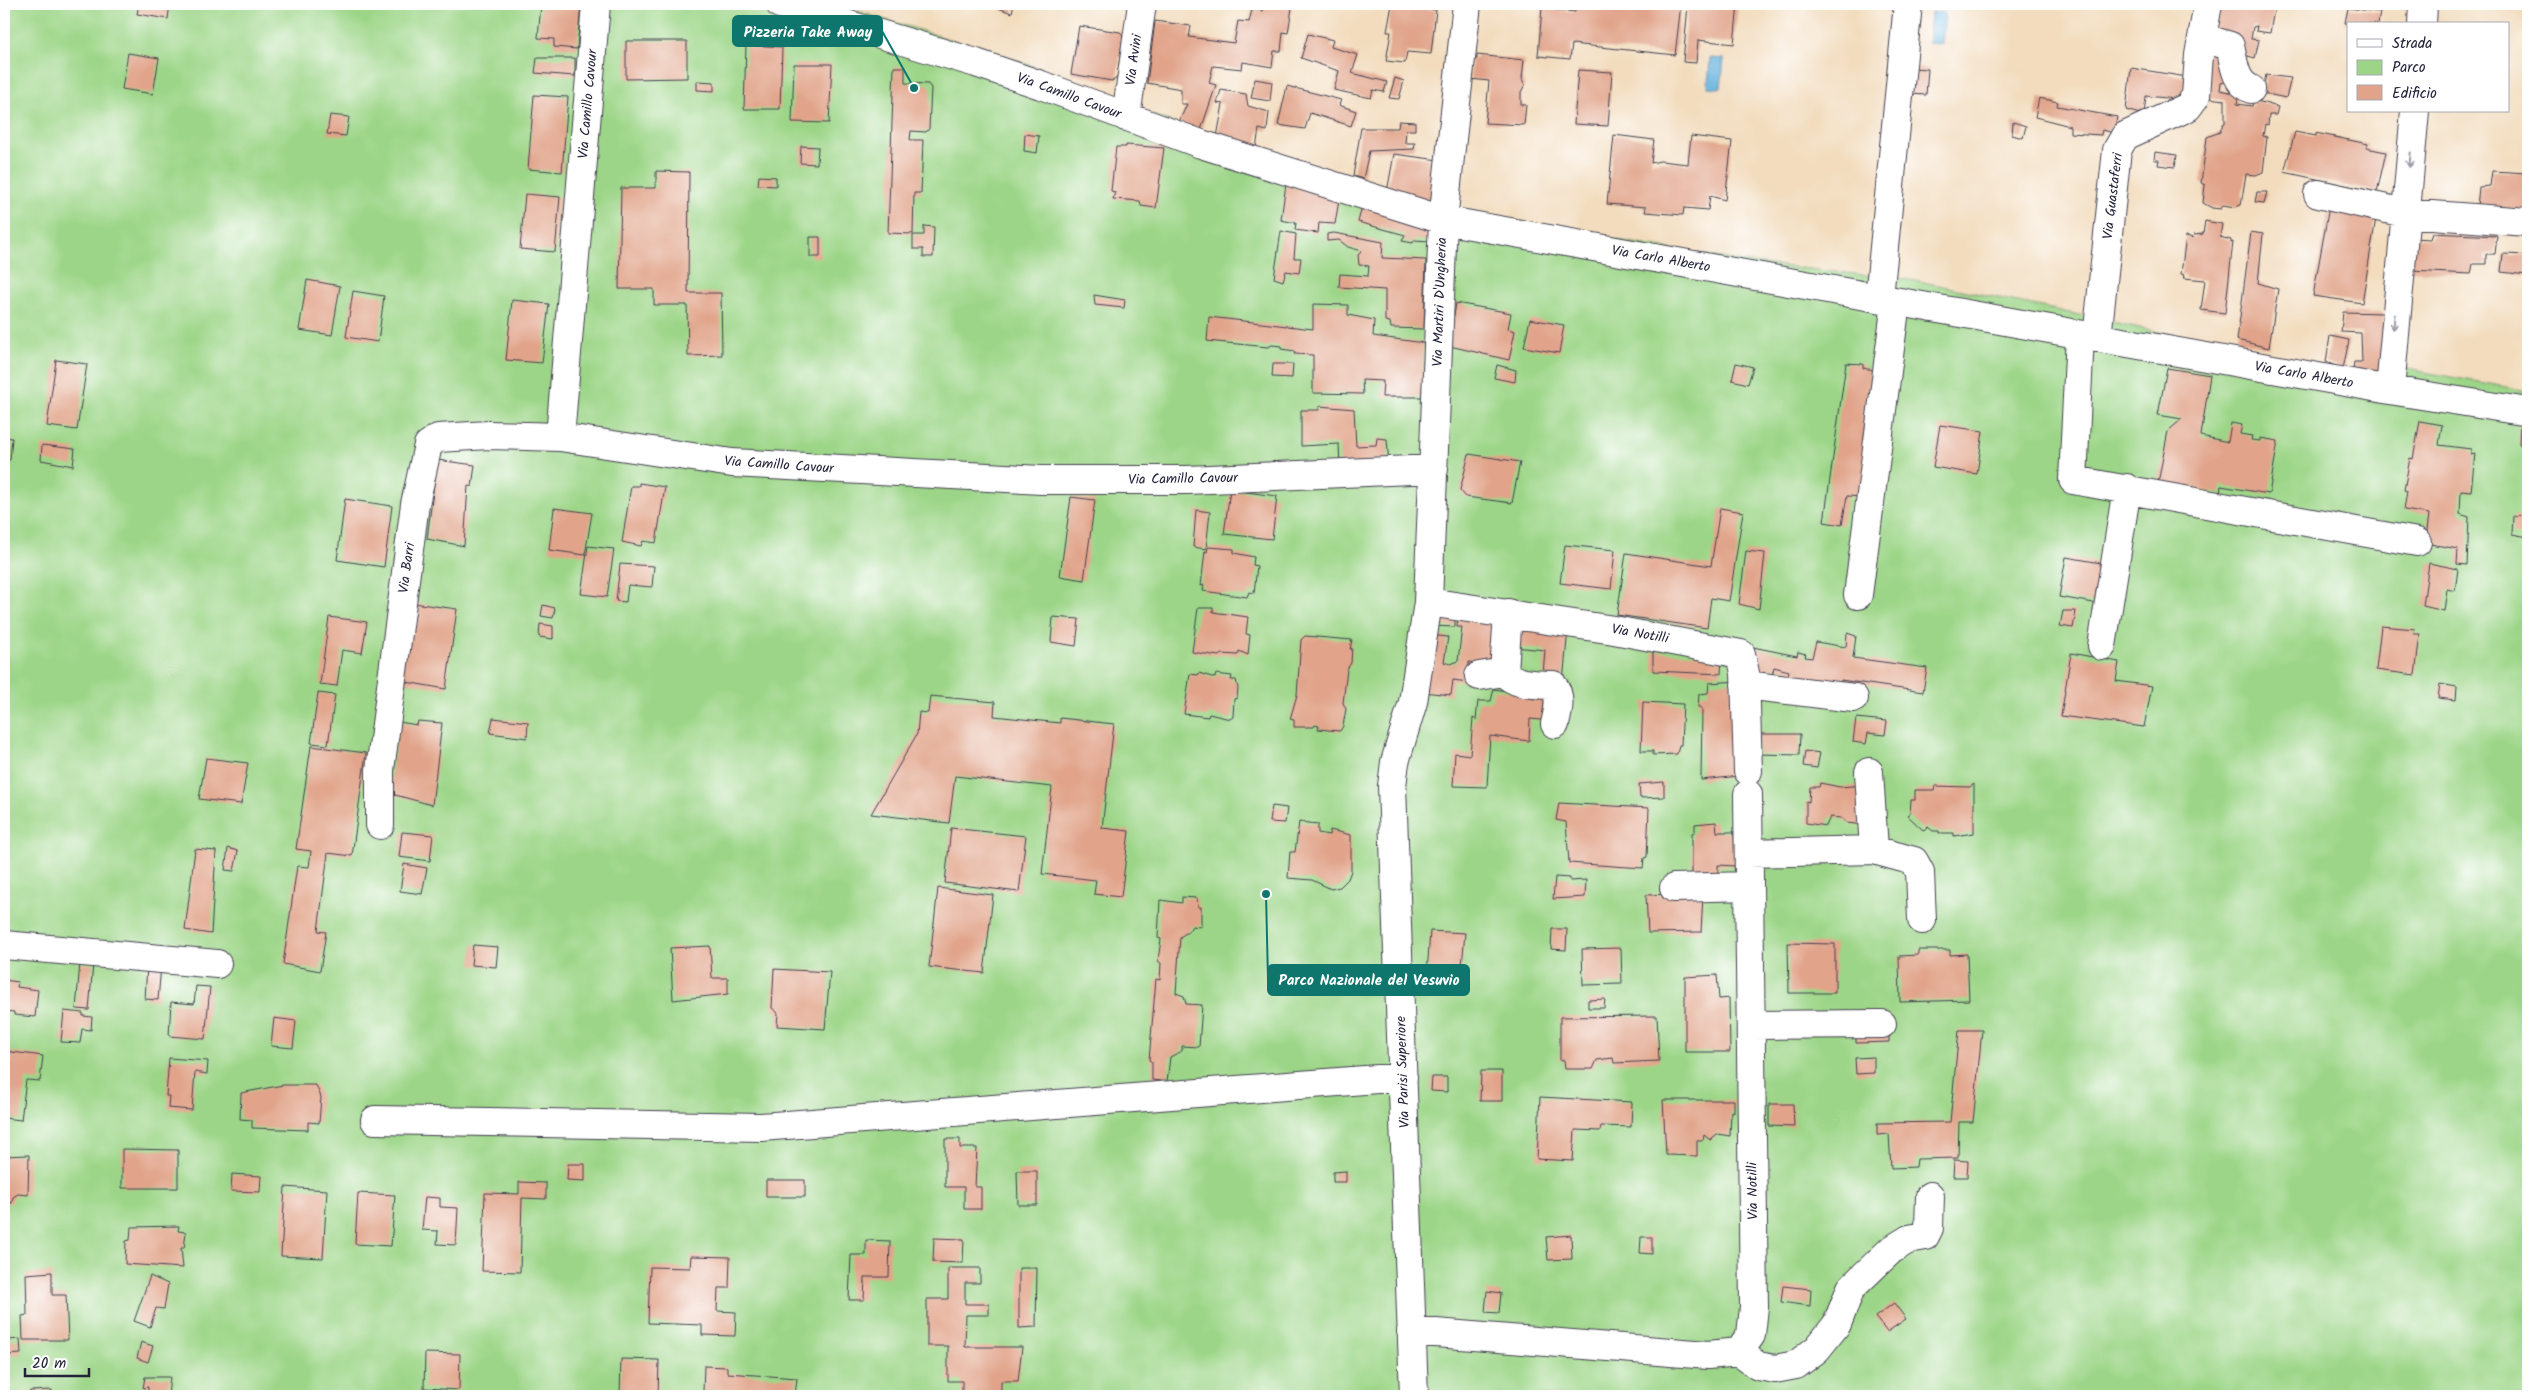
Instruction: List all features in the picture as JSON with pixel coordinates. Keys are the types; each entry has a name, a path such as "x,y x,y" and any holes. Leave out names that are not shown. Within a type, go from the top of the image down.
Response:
{"street":[{"name":"Via Camillo Cavour","path":"596,4 560,438 732,464 1041,480 1187,480 1434,470"},
{"name":"Via Camillo Cavour","path":"780,4 884,34 1041,84 1201,144 1443,220"},
{"name":"Via Avini","path":"1126,117 1142,4"},
{"name":"Via Martiri D'Ungheria","path":"1428,602 1443,220 1467,4"},
{"path":"1858,595 1888,300 1908,4"},
{"name":"Via Guastaferri","path":"2088,336 2117,150 2125,136 2188,107 2196,96 2208,4"},
{"path":"2422,4 2422,22"},
{"path":"2203,38 2230,46 2238,76 2243,86 2251,89"},
{"path":"2390,390 2415,112"},
{"path":"2318,194 2405,213 2528,222"},
{"name":"Via Carlo Alberto","path":"1443,220 2390,390 2528,412"},
{"path":"2088,336 2073,480 2127,488 2417,542"},
{"name":"Via Barri","path":"380,825 380,770 415,504 428,445 438,438 490,435 560,438"},
{"path":"2102,646 2127,488"},
{"name":"Via Notilli","path":"1428,602 1614,630 1741,654 1745,684 1748,782 1754,1307 1752,1335 1739,1352"},
{"name":"Via Parisi Superiore","path":"1414,1396 1392,786 1395,762 1413,702 1428,602"},
{"path":"1508,613 1492,674 1518,682 1553,685 1557,690 1559,708 1555,724"},
{"path":"1745,684 1854,698"},
{"path":"1870,772 1874,850"},
{"path":"1749,853 1874,850 1914,861 1920,872 1922,920"},
{"path":"1674,888 1749,886"},
{"path":"4,945 217,964"},
{"path":"1751,1026 1882,1024"},
{"path":"376,1120 761,1127 1403,1076"},
{"path":"1411,1331 1708,1355 1739,1352 1758,1366 1775,1369 1796,1365 1816,1349 1837,1324 1851,1288 1890,1250 1909,1239 1925,1236 1929,1228 1930,1196"}],"green space":[{"path":"4,4 833,4 1012,58 1213,139 1431,208 1744,262 1919,281 2385,380 2402,368 2528,391 2528,1396 4,1396"}],"water":[{"path":"1931,12 1945,13 1942,44 1928,43"},
{"path":"1710,58 1724,59 1721,88 1708,87"}],"building":[{"path":"139,4 170,4 168,19 137,14"},
{"path":"541,4 581,4 577,49 554,47 554,39 538,38"},
{"path":"987,4 1014,4 1012,13"},
{"path":"1263,4 1279,4 1279,7 1292,8 1288,33 1283,32 1281,51 1274,51 1272,67 1243,62 1242,69 1213,66 1209,83 1216,85 1200,133 1179,122 1187,104 1181,104 1181,89 1147,83 1155,21 1191,26 1189,37 1234,43 1238,21 1249,22 1252,10 1262,11"},
{"path":"1392,4 1413,4 1413,7 1436,10 1431,54 1407,52 1405,63 1386,61 1391,32 1387,32"},
{"path":"1513,4 1543,4 1542,8"},
{"path":"1576,4 1681,4 1675,55 1572,44 1570,59 1538,56 1542,8 1575,12"},
{"path":"1688,4 1738,4 1734,44 1698,40 1696,63 1683,62"},
{"path":"2214,4 2275,4 2270,33 2256,31 2257,26 2253,27 2251,39 2259,40 2255,58 2237,53 2209,31"},
{"path":"2348,8 2380,12 2378,22 2345,23"},
{"path":"1079,26 1120,32 1123,35 1117,78 1112,81 1071,74"},
{"path":"1308,34 1333,40 1331,47 1358,55 1352,73 1387,82 1384,92 1373,90 1371,98 1334,90 1339,71 1301,58"},
{"path":"626,41 687,41 687,78 626,79"},
{"path":"746,45 782,47 780,109 744,109"},
{"path":"2208,47 2226,49 2228,68 2225,82 2221,83 2220,90 2239,94 2237,104 2252,106 2254,100 2278,107 2276,115 2269,115 2268,125 2265,124 2263,136 2267,137 2263,172 2256,175 2246,174 2241,205 2235,207 2223,205 2221,209 2212,208 2203,203 2205,185 2201,183 2207,137 2220,132 2225,123 2225,100 2200,97"},
{"path":"128,53 159,58 153,94 122,89"},
{"path":"1477,55 1524,60 1522,79 1525,85 1521,92 1521,105 1526,105 1524,125 1485,123 1489,81 1470,79 1472,58 1477,59"},
{"path":"537,58 575,58 575,76 535,73"},
{"path":"794,64 832,64 829,123 792,122"},
{"path":"894,67 905,67 905,83 928,84 931,88 929,129 926,132 911,131 910,140 923,140 921,193 914,193 913,234 888,233"},
{"path":"1911,68 1928,69 1926,95 1909,94"},
{"path":"2131,68 2193,78 2190,95 2179,94 2177,99 2146,96 2144,115 2126,110"},
{"path":"1578,70 1612,72 1608,126 1574,124"},
{"path":"2266,75 2291,78 2286,98 2262,93"},
{"path":"1395,78 1404,81 1399,99 1389,98"},
{"path":"1255,79 1272,82 1270,101 1251,98"},
{"path":"697,81 714,82 714,91 697,90"},
{"path":"1287,86 1341,100 1339,105 1356,111 1351,126 1310,113 1305,129 1278,125"},
{"path":"1221,90 1246,94 1248,106 1269,112 1267,131 1259,129 1256,148 1217,137 1223,104 1217,103"},
{"path":"534,95 568,97 562,172 528,169"},
{"path":"2039,98 2058,102 2057,106 2117,117 2114,133 2102,130 2101,135 2070,133 2070,126 2035,117"},
{"path":"330,115 349,117 346,136 327,134"},
{"path":"1399,121 1415,122 1415,130 1406,130 1405,143 1415,143 1414,149 1369,151 1363,179 1353,176 1361,128 1398,128"},
{"path":"2013,122 2026,126 2023,138 2012,135"},
{"path":"2295,132 2316,136 2316,133 2368,144 2366,148 2386,152 2377,192 2284,172"},
{"path":"1025,134 1039,136 1037,153 1024,151"},
{"path":"1614,135 1654,140 1651,163 1660,161 1688,164 1691,136 1732,141 1725,200 1710,196 1708,210 1684,208 1683,215 1645,212 1646,207 1607,204"},
{"path":"1126,145 1164,148 1156,208 1141,206 1140,201 1113,199 1115,192 1111,191 1116,147 1126,147"},
{"path":"801,146 818,147 817,164 800,163"},
{"path":"2155,152 2177,155 2175,167 2158,165 2159,160 2154,160"},
{"path":"1394,154 1439,160 1431,205 1387,192"},
{"path":"656,171 689,172 688,293 721,293 722,355 688,356 687,305 654,305 654,289 619,289 621,188 656,188"},
{"path":"2492,171 2528,173 2528,210 2477,207 2479,187 2490,186"},
{"path":"759,176 776,177 776,186 758,185"},
{"path":"1286,184 1339,200 1335,224 1319,223 1318,233 1295,230 1296,223 1281,220"},
{"path":"2257,192 2267,192 2264,203 2255,202"},
{"path":"525,194 560,197 555,252 520,249"},
{"path":"1364,198 1431,224 1430,241 1414,240 1413,243 1402,241 1405,235 1358,222"},
{"path":"2329,207 2376,218 2362,303 2313,296"},
{"path":"2205,221 2222,224 2220,237 2231,240 2231,243 2233,242 2225,313 2201,310 2205,280 2184,278 2185,275 2181,274 2186,236 2193,238 2194,235 2203,234"},
{"path":"924,226 934,227 933,257 923,257 923,249 913,249 913,235 924,235"},
{"path":"1281,231 1296,234 1294,258 1301,258 1299,273 1286,271 1283,281 1274,278"},
{"path":"2251,232 2263,234 2258,283 2278,289 2269,348 2237,340"},
{"path":"1334,233 1383,242 1382,258 1426,260 1424,329 1391,328 1390,322 1385,321 1385,290 1339,287 1340,274 1368,276 1369,266 1359,265 1358,255 1362,251 1348,247 1339,240 1327,241 1327,234"},
{"path":"2433,233 2497,236 2495,254 2486,254 2486,264 2473,264 2471,274 2410,271 2412,238 2431,239"},
{"path":"810,237 820,237 820,257 810,257"},
{"path":"2503,254 2528,255 2528,275 2501,272"},
{"path":"307,280 340,286 332,335 299,330"},
{"path":"353,291 384,296 378,342 346,337"},
{"path":"1094,295 1125,300 1124,308 1095,305"},
{"path":"512,300 549,304 542,363 506,360"},
{"path":"1456,303 1511,313 1508,329 1515,331 1509,360 1450,346 1451,315 1454,316"},
{"path":"1313,304 1348,305 1348,315 1374,320 1373,336 1424,343 1422,397 1382,397 1383,381 1362,380 1363,394 1313,393 1313,355 1294,354 1295,351 1281,349 1281,346 1272,345 1268,347 1207,341 1209,317 1313,329"},
{"path":"2343,312 2383,313 2388,377 2361,375 2361,370 2353,370 2354,362 2362,362 2361,333 2341,332"},
{"path":"1530,319 1564,325 1559,353 1524,347"},
{"path":"2330,336 2349,340 2343,369 2326,362"},
{"path":"56,360 87,364 77,430 47,426"},
{"path":"1736,363 1753,367 1748,384 1732,380"},
{"path":"1846,363 1863,364 1863,368 1886,372 1863,497 1847,496 1842,525 1824,522"},
{"path":"1273,364 1293,364 1292,378 1272,377"},
{"path":"1497,365 1516,370 1515,382 1494,378"},
{"path":"2167,368 2210,375 2201,436 2228,442 2231,423 2242,425 2240,434 2252,436 2251,440 2260,441 2260,438 2278,441 2269,494 2221,486 2220,494 2158,483 2168,431 2182,419 2158,415"},
{"path":"1319,406 1354,409 1356,446 1376,445 1377,438 1387,439 1389,465 1340,466 1339,444 1301,446 1301,410 1319,410"},
{"path":"2420,421 2442,425 2439,445 2471,449 2471,454 2475,453 2471,492 2461,491 2460,514 2469,517 2467,565 2457,564 2458,549 2430,544 2430,539 2426,538 2429,514 2404,510 2407,491 2404,490 2410,458 2413,459"},
{"path":"2520,422 2528,424 2528,445 2519,444"},
{"path":"1940,425 1983,431 1977,474 1933,467"},
{"path":"4,437 12,438 10,460 4,459"},
{"path":"42,445 75,449 73,466 41,460"},
{"path":"1469,454 1520,462 1512,503 1466,497 1460,490"},
{"path":"437,460 475,465 472,487 468,486 464,546 427,539"},
{"path":"639,483 665,487 656,543 643,541 641,546 622,542 631,486 639,486"},
{"path":"1230,490 1277,496 1272,539 1224,534"},
{"path":"1071,497 1095,500 1084,580 1060,576"},
{"path":"345,499 392,506 384,567 337,560"},
{"path":"554,508 592,513 585,555 549,550"},
{"path":"1720,508 1743,512 1729,601 1711,598 1707,628 1617,615 1626,553 1711,566"},
{"path":"1196,510 1210,512 1206,549 1193,547"},
{"path":"2528,515 2528,537 2512,534 2513,516"},
{"path":"1565,545 1615,550 1611,589 1560,583"},
{"path":"588,546 614,549 607,597 581,594"},
{"path":"1208,547 1234,549 1234,553 1254,557 1253,565 1257,566 1254,593 1249,592 1247,597 1203,591 1204,585 1201,586 1205,551 1207,552"},
{"path":"1746,551 1765,553 1759,609 1739,604"},
{"path":"2066,557 2101,563 2094,603 2059,597"},
{"path":"2429,563 2458,569 2455,591 2447,589 2444,611 2423,606"},
{"path":"620,564 654,566 652,587 628,585 626,602 616,601"},
{"path":"413,603 457,609 446,689 400,681"},
{"path":"543,605 555,608 553,618 541,616"},
{"path":"1198,608 1213,608 1213,612 1248,617 1246,634 1250,635 1248,655 1239,651 1238,655 1221,654 1219,656 1192,652"},
{"path":"1431,610 1455,619 1455,627 1431,626"},
{"path":"2063,611 2076,611 2073,628 2060,626"},
{"path":"1458,614 1501,617 1493,665 1469,662 1468,682 1453,680 1451,695 1423,692 1429,635 1448,637 1444,662 1451,664 1458,661 1462,627 1457,627"},
{"path":"329,617 367,622 362,653 342,650 337,686 320,684"},
{"path":"1053,617 1079,619 1076,646 1051,642"},
{"path":"1515,621 1568,629 1563,682 1543,674 1545,650 1514,647"},
{"path":"540,624 553,626 553,639 539,637"},
{"path":"2381,626 2415,629 2413,634 2420,634 2415,675 2376,670"},
{"path":"1847,633 1856,636 1853,658 1927,668 1923,692 1841,680 1841,685 1787,679 1789,671 1774,667 1771,679 1754,677 1756,658 1751,658 1753,647 1797,656 1798,652 1806,654 1805,657 1812,658 1816,642 1846,647"},
{"path":"1305,636 1352,640 1350,649 1352,648 1351,663 1347,669 1343,703 1346,709 1343,726 1340,731 1318,729 1319,726 1315,725 1314,727 1294,727 1294,720 1290,719 1297,695 1301,640"},
{"path":"1653,651 1722,656 1721,674 1653,671"},
{"path":"2071,653 2119,662 2116,681 2152,686 2144,727 2061,716"},
{"path":"1199,673 1215,678 1216,674 1232,676 1231,680 1236,680 1238,688 1237,698 1234,699 1233,717 1230,719 1209,714 1208,717 1184,714 1190,674 1198,675"},
{"path":"1739,681 1740,776 1701,780 1702,708 1698,707 1699,694 1708,693 1709,683"},
{"path":"2440,684 2457,687 2456,700 2438,698"},
{"path":"1494,689 1512,692 1549,690 1551,721 1530,719 1529,741 1490,736 1487,787 1453,786 1455,753 1470,755 1473,718 1476,720 1478,701 1491,701"},
{"path":"318,693 335,695 328,745 311,743"},
{"path":"930,696 995,702 994,716 1060,723 1060,718 1114,724 1102,828 1129,831 1121,897 1094,894 1096,880 1042,874 1052,787 955,776 949,823 871,814 917,734 919,712 928,713"},
{"path":"1643,702 1683,704 1681,745 1679,745 1677,754 1653,755 1653,751 1641,751"},
{"path":"493,718 528,722 527,738 490,733"},
{"path":"1856,718 1887,721 1885,735 1868,733 1866,744 1853,742"},
{"path":"418,721 442,723 432,805 388,793 399,722 417,725"},
{"path":"1756,734 1800,734 1799,755 1758,754"},
{"path":"311,746 366,753 352,856 328,853 318,931 326,932 320,971 283,964 297,866 309,867 311,851 296,849"},
{"path":"1805,751 1820,753 1817,768 1803,766"},
{"path":"206,758 248,763 241,804 199,799"},
{"path":"1664,782 1664,797 1640,798 1639,784"},
{"path":"1820,783 1840,787 1863,785 1863,825 1847,823 1841,818 1830,817 1826,826 1806,823 1806,801 1809,802 1810,787 1819,787"},
{"path":"1974,784 1974,833 1954,836 1954,833 1939,833 1939,831 1933,831 1928,827 1924,831 1907,815 1910,813 1911,800 1915,800 1915,790 1934,790 1935,786 1970,787"},
{"path":"1559,803 1649,808 1647,857 1644,858 1643,868 1569,863 1566,822 1556,820"},
{"path":"1272,806 1287,808 1285,823 1270,822"},
{"path":"1299,822 1318,824 1318,833 1329,835 1330,830 1351,835 1351,871 1348,879 1340,887 1331,889 1312,880 1288,878 1290,852 1295,852"},
{"path":"1716,822 1717,832 1734,832 1735,866 1718,865 1718,875 1692,874 1692,833 1695,832 1695,824"},
{"path":"951,828 1026,836 1019,892 945,883"},
{"path":"402,832 433,835 430,861 399,857"},
{"path":"228,848 238,851 234,871 225,870"},
{"path":"195,849 216,851 211,934 185,930"},
{"path":"404,864 427,868 422,894 400,891"},
{"path":"1555,877 1570,878 1570,881 1586,880 1585,897 1553,899"},
{"path":"938,888 993,895 984,973 929,967"},
{"path":"1699,893 1703,896 1701,932 1648,933 1646,895"},
{"path":"1182,897 1197,898 1198,907 1201,907 1201,927 1192,926 1189,931 1180,937 1176,993 1184,996 1186,1004 1202,1005 1199,1047 1182,1046 1182,1051 1170,1057 1167,1082 1152,1080 1152,1062 1149,1060 1156,979 1160,980 1161,963 1158,961 1161,939 1158,938 1160,900 1182,903"},
{"path":"1552,929 1567,929 1566,950 1551,949"},
{"path":"1430,931 1465,933 1461,977 1427,974"},
{"path":"1788,943 1835,944 1835,993 1789,993"},
{"path":"473,945 498,947 496,967 471,965"},
{"path":"710,946 712,978 728,978 728,994 673,1000 670,948"},
{"path":"1621,948 1622,984 1583,985 1582,949"},
{"path":"1918,950 1950,950 1950,955 1967,954 1969,1000 1900,1002 1899,956 1918,955"},
{"path":"80,963 93,964 89,1010 76,1009"},
{"path":"147,965 161,966 158,1000 145,999"},
{"path":"774,969 830,972 825,1029 777,1026 778,1013 772,1008"},
{"path":"1717,975 1719,999 1729,998 1730,1052 1685,1052 1685,977"},
{"path":"4,980 18,982 17,987 38,990 35,1017 14,1015 14,1012 4,1011"},
{"path":"196,986 210,987 205,1039 169,1036 171,1002 194,1004"},
{"path":"1605,999 1604,1008 1588,1008 1588,1000"},
{"path":"64,1011 83,1013 83,1016 92,1017 91,1030 82,1029 80,1043 61,1042"},
{"path":"1657,1016 1659,1061 1614,1063 1613,1058 1597,1060 1593,1069 1565,1069 1564,1060 1560,1061 1560,1017"},
{"path":"274,1018 296,1021 293,1048 271,1046"},
{"path":"1856,1030 1889,1031 1889,1042 1856,1043"},
{"path":"1959,1030 1982,1030 1973,1122 1959,1122 1958,1158 1917,1159 1916,1167 1891,1168 1889,1134 1877,1135 1877,1123 1950,1122"},
{"path":"4,1051 43,1056 40,1081 26,1080 21,1120 4,1118"},
{"path":"1874,1057 1874,1073 1856,1074 1855,1058"},
{"path":"169,1058 208,1061 207,1074 195,1072 192,1110 168,1108 169,1096 166,1096"},
{"path":"1481,1071 1502,1071 1502,1101 1480,1101"},
{"path":"1432,1077 1447,1077 1447,1092 1431,1091"},
{"path":"283,1085 316,1085 321,1097 319,1123 308,1122 308,1130 252,1128 252,1120 240,1119 241,1093"},
{"path":"1540,1097 1632,1102 1631,1127 1601,1126 1600,1131 1575,1130 1573,1161 1537,1159"},
{"path":"1663,1100 1734,1100 1734,1112 1731,1111 1730,1136 1717,1134 1710,1140 1704,1135 1703,1140 1697,1140 1697,1156 1666,1155"},
{"path":"1769,1104 1793,1104 1794,1127 1769,1126"},
{"path":"945,1139 960,1139 960,1148 977,1148 975,1187 981,1187 981,1209 964,1209 964,1187 945,1187"},
{"path":"122,1149 178,1150 178,1188 122,1188"},
{"path":"29,1155 28,1195 18,1194 13,1197 12,1203 4,1203 4,1156"},
{"path":"1954,1160 1968,1161 1967,1177 1953,1177"},
{"path":"568,1164 585,1164 585,1181 567,1180"},
{"path":"1017,1171 1037,1171 1037,1205 1018,1205"},
{"path":"1346,1171 1346,1182 1333,1182 1333,1172"},
{"path":"232,1174 261,1176 260,1192 231,1191"},
{"path":"766,1180 805,1180 805,1197 766,1197"},
{"path":"519,1182 546,1183 546,1199 522,1198 520,1272 482,1271 485,1193 519,1194"},
{"path":"285,1187 327,1190 323,1258 281,1256"},
{"path":"358,1193 395,1195 391,1246 355,1244"},
{"path":"425,1197 440,1198 440,1207 458,1208 456,1245 437,1244 438,1231 422,1230"},
{"path":"179,1226 178,1231 186,1232 184,1248 181,1248 183,1268 125,1264 126,1241 130,1240 131,1227"},
{"path":"1571,1235 1572,1259 1548,1260 1546,1237"},
{"path":"1641,1237 1652,1237 1652,1254 1640,1253"},
{"path":"934,1238 964,1239 963,1263 933,1262"},
{"path":"866,1240 890,1241 889,1277 865,1277 864,1300 849,1300 851,1255 866,1255"},
{"path":"691,1256 730,1257 729,1288 718,1288 717,1311 736,1312 735,1336 702,1335 702,1325 648,1323 650,1267 690,1268"},
{"path":"948,1268 980,1268 980,1283 965,1283 965,1304 989,1304 989,1315 966,1315 965,1347 1022,1347 1018,1381 1001,1381 1001,1396 962,1396 962,1381 948,1381 948,1346 927,1346 927,1299 948,1299"},
{"path":"1019,1268 1037,1268 1036,1327 1019,1328"},
{"path":"52,1272 52,1295 66,1295 68,1340 23,1340 22,1316 27,1315 26,1274"},
{"path":"150,1276 168,1284 164,1309 156,1308 150,1327 134,1321"},
{"path":"1783,1286 1811,1289 1810,1306 1781,1302"},
{"path":"1487,1291 1501,1293 1499,1313 1485,1312"},
{"path":"1894,1303 1906,1319 1887,1332 1875,1317"},
{"path":"4,1332 9,1332 9,1340 20,1339 21,1354 4,1355"},
{"path":"141,1342 153,1346 148,1362 137,1358"},
{"path":"425,1353 460,1354 459,1390 424,1388"},
{"path":"621,1359 659,1360 658,1396 620,1396"},
{"path":"704,1366 727,1367 727,1373 797,1378 795,1396 703,1391"},
{"path":"145,1377 170,1377 168,1396 148,1396 148,1387 143,1388"},
{"path":"52,1390 52,1396 28,1396 30,1391"}],"place":[{"name":"Pizzeria Take Away","path":"914,88"},
{"name":"Parco Nazionale del Vesuvio","path":"1266,894"}]}
